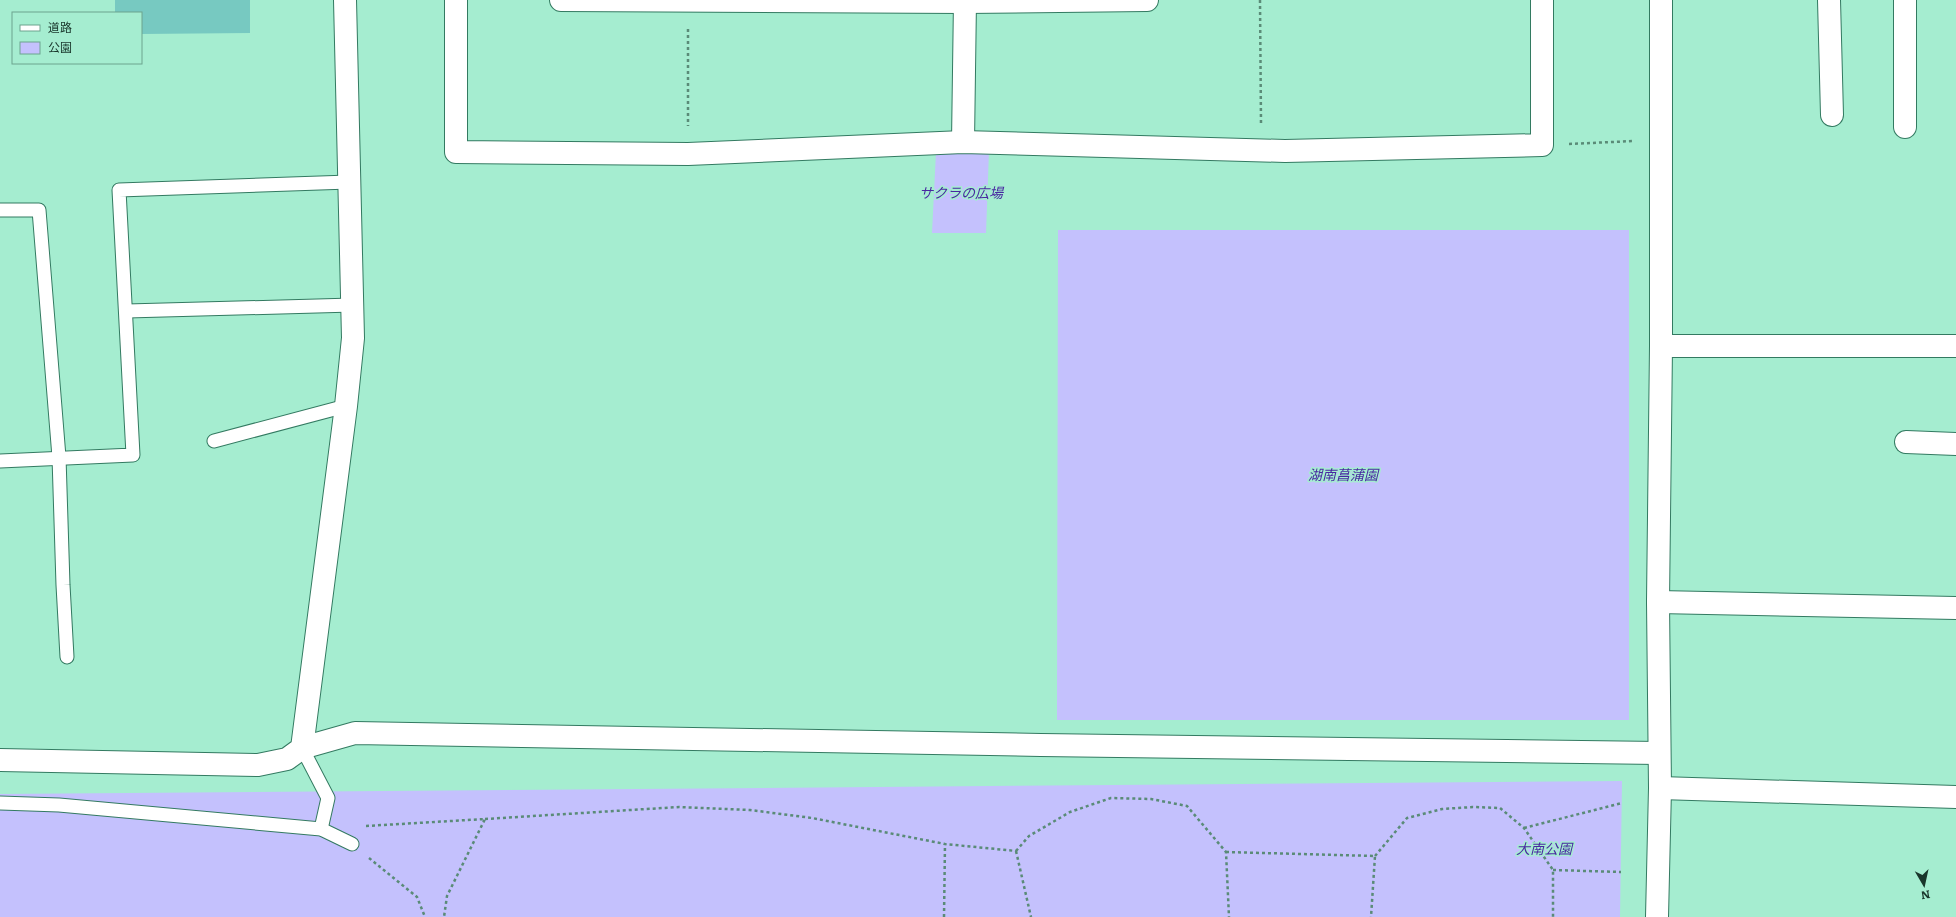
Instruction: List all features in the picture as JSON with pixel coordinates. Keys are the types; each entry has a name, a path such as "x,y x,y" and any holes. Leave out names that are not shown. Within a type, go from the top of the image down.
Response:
{"street":[{"path":"302,748 346,406 353,338 349,182 349,104 345,0"},
{"path":"456,0 456,152 688,154 963,142 1261,150 1542,145 1542,0"},
{"path":"561,0 688,2 1147,0"},
{"path":"1656,917 1660,788 1658,602 1661,346 1661,0"},
{"path":"1829,0 1832,115"},
{"path":"1905,0 1905,127"},
{"path":"963,142 965,1"},
{"path":"1661,346 1956,346"},
{"path":"1906,442 1956,444"},
{"path":"1658,602 1956,608"},
{"path":"0,760 258,765 287,759 302,748 354,733 1041,745 1659,753"},
{"path":"1660,788 1956,797"}],"lane":[{"path":"0,461 59,457 133,455 120,190 349,182"},
{"path":"0,210 39,210 59,457 67,657"},
{"path":"127,311 353,305"},
{"path":"214,441 346,406"},
{"path":"302,748 328,798 321,829"},
{"path":"0,803 59,805 321,829 352,844"}],"path":[{"path":"1260,0 1261,150"},
{"path":"688,2 688,154"},
{"path":"1542,145 1661,140"},
{"path":"1016,851 1029,836 1070,812 1111,798 1151,799 1187,806 1226,852 1229,917"},
{"path":"1524,828 1622,803"},
{"path":"321,829 679,807 750,810 812,818 945,844 1016,851"},
{"path":"1371,917 1375,856 1406,818 1442,809 1473,807 1500,808 1524,828 1553,870 1553,917"},
{"path":"444,917 447,896 485,819"},
{"path":"352,844 417,897 425,917"},
{"path":"944,917 945,844"},
{"path":"1016,851 1031,917"},
{"path":"1226,852 1375,856"},
{"path":"1553,870 1621,872"}],"green space":[{"name":"サクラの広場","path":"989,151 986,233 932,233 936,152"},
{"name":"湖南菖蒲園","path":"1058,230 1629,230 1629,720 1057,720"},
{"name":"大南公園","path":"1622,781 1620,917 0,917 0,794"}],"building":[{"path":"115,0 250,0 250,33 142,34 142,12 115,12"}]}
